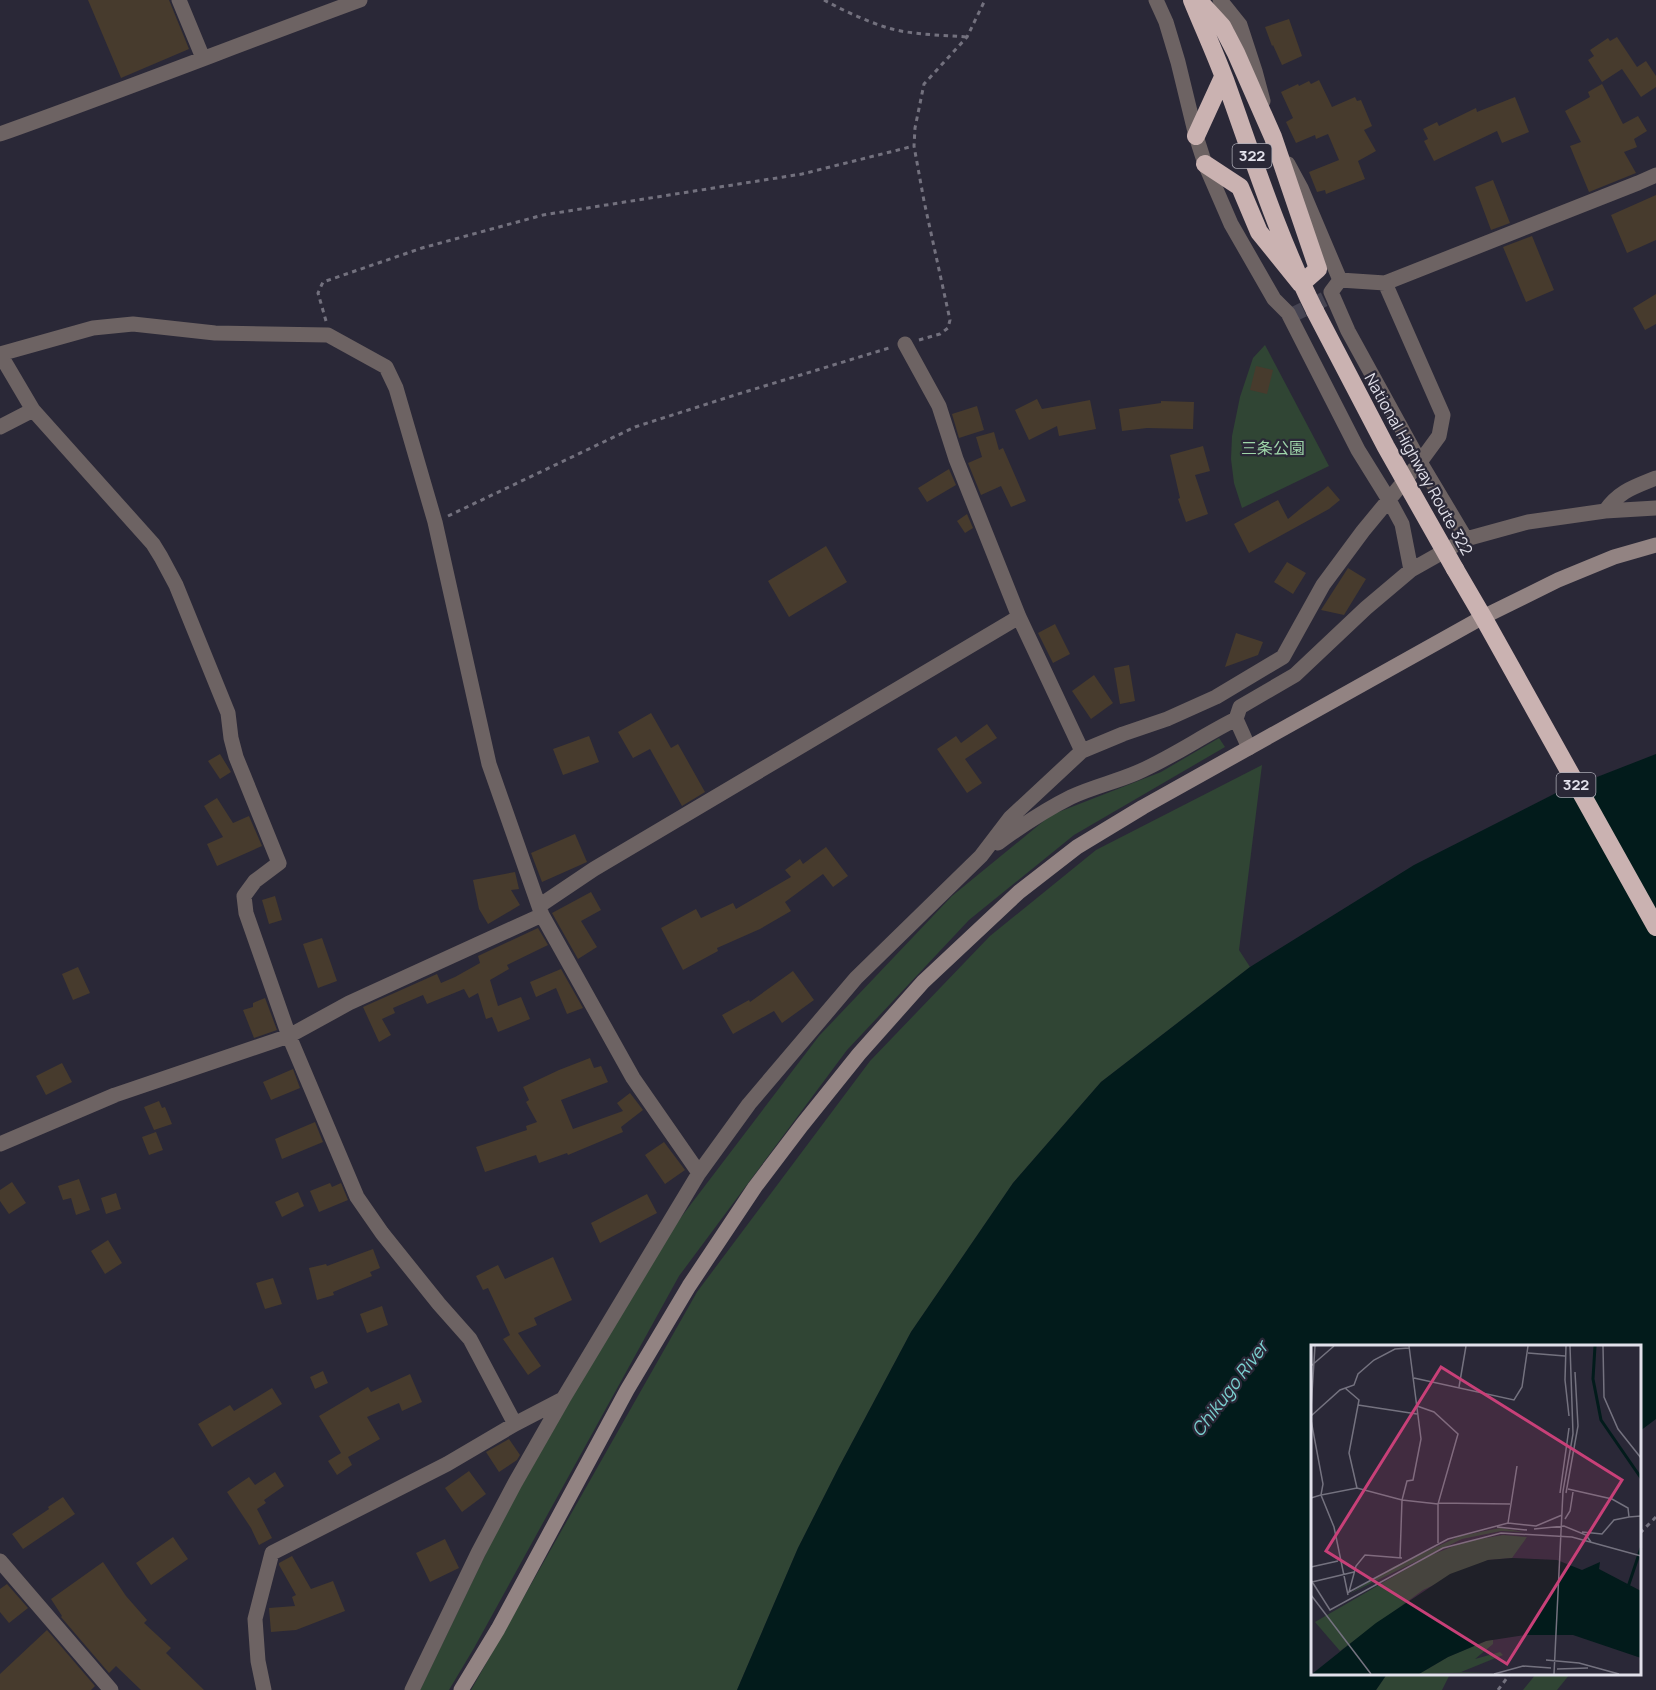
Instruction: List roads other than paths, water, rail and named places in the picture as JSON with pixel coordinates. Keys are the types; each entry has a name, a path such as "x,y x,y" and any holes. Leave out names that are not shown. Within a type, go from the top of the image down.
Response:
{"highway":[{"name":"National Highway Route 322","path":"1192,0 1301,284 1314,311 1386,447 1656,927"},
{"path":"1198,0 1222,26 1236,53 1273,137 1318,269 1301,284 1259,232 1240,187 1205,164"},
{"path":"1196,136 1223,77"}],"street":[{"path":"179,0 203,58"},
{"path":"0,134 360,0"},
{"path":"1156,0 1166,22 1178,62 1205,164 1231,224 1274,299 1288,313 1358,450 1389,500 1401,524 1411,570"},
{"path":"1220,0 1240,25 1273,137 1301,188 1340,280"},
{"path":"1340,280 1385,283 1656,175"},
{"path":"1340,280 1331,292 1344,322 1420,462 1466,539"},
{"path":"981,856 1010,818 1082,751 1167,719 1216,697 1283,657 1323,585 1362,531 1439,436 1443,415 1385,283"},
{"path":"515,1424 470,1339 382,1233 357,1197 289,1036 246,913 244,896 255,881 279,863 236,758 228,713 220,691 176,585 153,544 33,410 0,354 93,328 133,324 215,333 328,335 386,368 396,388 435,522 489,764 541,910 633,1078 699,1173"},
{"path":"905,344 939,406 956,459 1019,617 1082,751"},
{"path":"0,427 33,410"},
{"path":"1605,511 1623,491 1656,478"},
{"path":"1249,748 1236,719 1240,707 1295,675 1366,608 1411,570 1466,539 1528,522 1605,511 1656,508"},
{"path":"461,1690 498,1629 627,1390 690,1286 755,1187 802,1125 923,982 1019,892 1077,847 1143,807 1483,617 1558,580 1614,557 1656,545"},
{"path":"0,1144 115,1095 289,1036 349,1003 541,910 594,869 1019,617"},
{"path":"412,1690 478,1553 563,1399 699,1173 749,1104 856,978 981,856 1025,823 1072,796 1135,773 1179,752 1208,732 1236,719"},
{"path":"264,1690 258,1661 255,1619 272,1553 447,1464 563,1399"},
{"path":"0,1561 111,1690"}],"water":[{"name":"Chikugo River","path":"1656,754 1656,1419 1641,1430 1641,1345 1311,1345 1311,1675 1386,1675 1376,1690 737,1690 798,1548 911,1332 1013,1183 1101,1082 1250,967 1414,865 1556,793"}],"tunnel":[{"path":"1290,316 1333,295"}],"park label":[{"name":"三条公園","path":"1273,448"}]}
